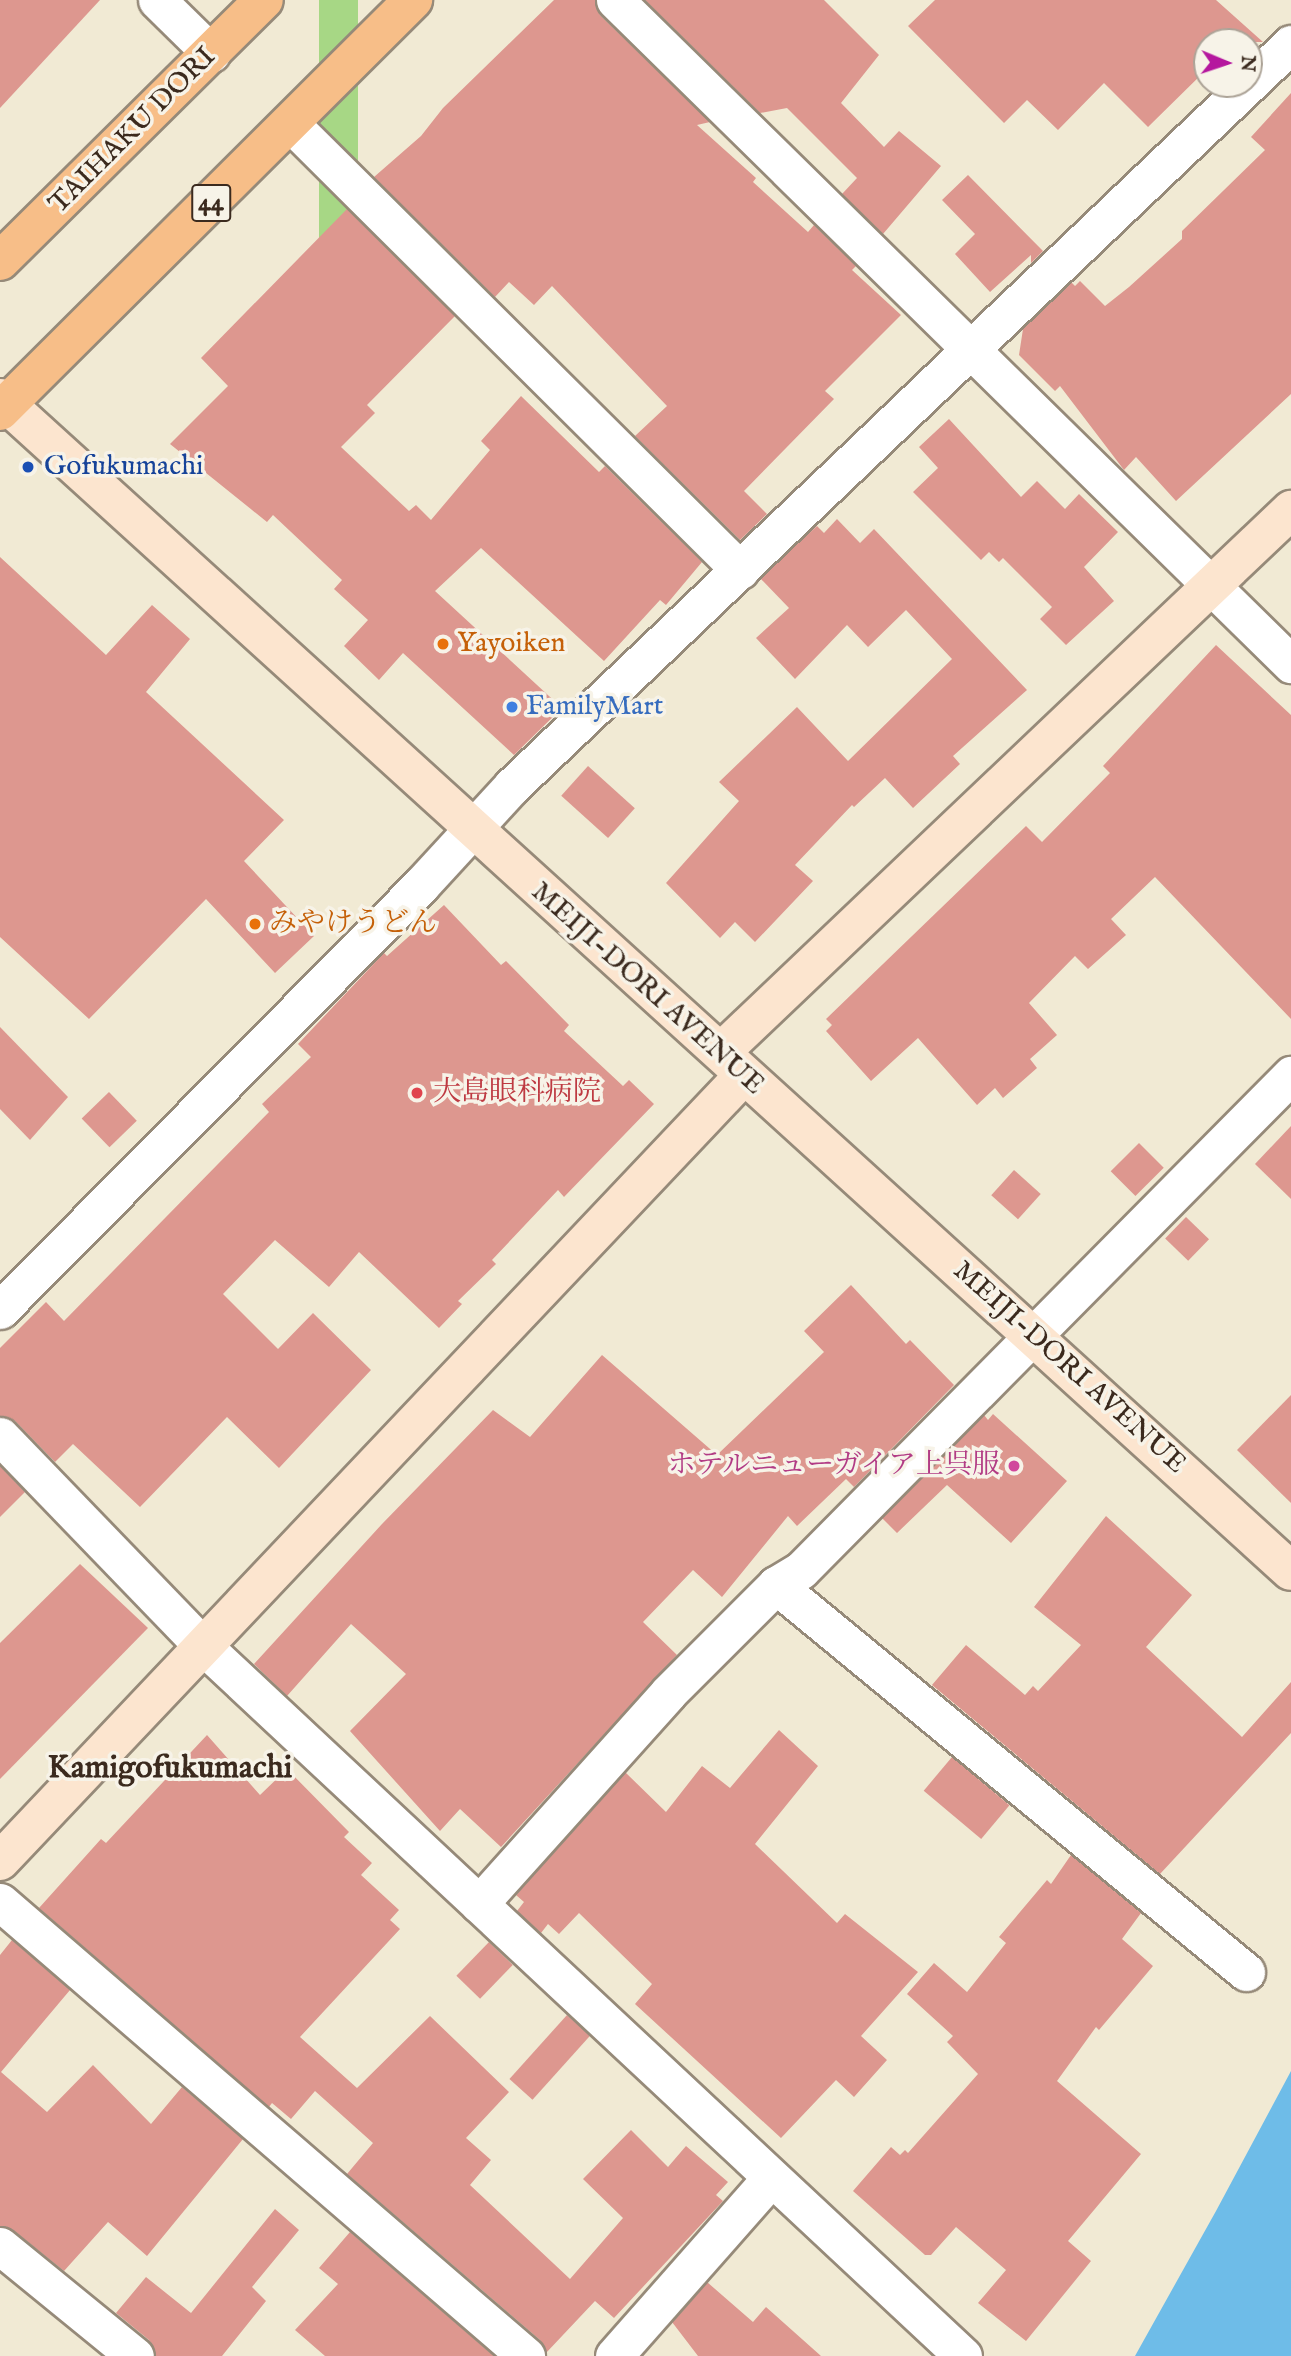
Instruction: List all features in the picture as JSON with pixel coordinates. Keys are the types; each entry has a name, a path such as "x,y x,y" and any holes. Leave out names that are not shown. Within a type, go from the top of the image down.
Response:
{"main road":[{"name":"TAIHAKU DORI","path":"0,261 264,0"},
{"name":"44","path":"2,404 291,124 414,0"}],"street":[{"path":"157,0 211,53"},
{"path":"615,0 973,347 1291,664"},
{"path":"0,1310 472,831 513,786 1291,44"},
{"path":"291,124 740,570"},
{"name":"MEIJI-DORI AVENUE","path":"2,404 472,831 1033,1334 1291,1571"},
{"path":"0,1861 203,1646 733,1064 1291,510"},
{"path":"479,1904 668,1693 776,1585 801,1570 1291,1074"},
{"path":"0,1436 203,1646 963,2356"},
{"path":"776,1585 1246,1972"},
{"path":"0,1902 526,2356"},
{"path":"614,2356 771,2178"},
{"path":"0,2246 135,2356"}],"green space":[{"path":"319,0 358,0 358,330 319,330"}],"water":[{"path":"1291,2071 1291,2356 1135,2356 1216,2211"}],"building":[{"path":"0,0 100,0 0,108"},
{"path":"554,0 595,0 600,15 710,122 697,125 756,178 753,182 808,232 814,225 856,266 852,270 901,315 825,391 834,399 744,491 767,514 740,540 635,436 667,406 552,286 534,305 509,282 495,297 374,177 421,136 443,108"},
{"path":"645,0 824,0 879,55 841,103 884,147 899,131 941,166 883,234 842,194 857,178 787,108 760,113"},
{"path":"935,0 1216,0 1247,28 1193,28 1193,83 1148,127 1104,83 1058,130 1027,100 1004,123 908,26"},
{"path":"1291,93 1291,394 1176,501 1136,457 1124,470 1060,386 1055,391 1019,355 1023,329 1071,282 1075,286 1080,281 1105,306 1129,287 1182,239 1182,231 1265,150 1251,137"},
{"path":"968,175 1043,251 1031,263 1031,255 990,292 955,254 975,234 942,200"},
{"path":"347,209 455,316 367,405 375,413 341,447 409,511 416,505 431,520 490,450 481,441 521,396 599,472 605,466 702,562 666,605 660,600 604,661 481,548 435,591 562,708 514,755 403,653 379,680 344,646 368,620 334,589 342,580 273,515 267,522 170,444 228,386 201,358"},
{"path":"949,419 1021,497 1037,481 1065,509 1079,494 1118,532 1084,567 1114,601 1066,645 1040,619 1052,607 1003,558 999,562 989,552 981,560 913,492 938,468 919,447"},
{"path":"837,519 860,543 874,529 1027,690 953,756 960,764 913,808 885,778 854,807 852,805 795,865 813,881 755,942 735,922 720,938 666,883 739,801 719,782 797,707 848,761 952,659 906,610 868,647 847,625 795,679 756,638 789,608 760,578 817,526 824,533"},
{"path":"0,557 106,655 152,605 190,639 146,692 284,820 244,861 314,936 275,973 206,899 89,1019 0,937"},
{"path":"1216,645 1291,715 1291,1019 1155,877 1111,919 1126,935 1088,969 1075,956 1029,1003 1057,1035 1030,1059 1037,1068 1003,1098 995,1088 977,1105 918,1038 871,1081 826,1031 832,1025 826,1019 1026,826 1042,842 1110,773 1103,766"},
{"path":"588,766 635,808 608,838 561,796"},
{"path":"444,905 501,965 506,961 569,1025 564,1031 623,1086 629,1080 654,1104 564,1197 558,1190 492,1260 496,1264 458,1301 462,1304 439,1328 359,1252 329,1287 275,1240 223,1294 278,1349 313,1313 371,1370 279,1468 227,1417 140,1507 73,1444 55,1462 15,1421 0,1416 0,1348 46,1302 64,1321 269,1112 262,1104 311,1057 298,1044 384,953 387,956"},
{"path":"0,1027 68,1097 30,1140 0,1109"},
{"path":"109,1092 137,1121 109,1147 82,1118"},
{"path":"1291,1126 1291,1199 1255,1164"},
{"path":"1139,1143 1164,1168 1135,1196 1111,1171"},
{"path":"1014,1170 1041,1194 1018,1219 991,1195"},
{"path":"1186,1217 1209,1239 1188,1261 1165,1239"},
{"path":"851,1285 906,1344 910,1340 954,1385 854,1487 846,1479 797,1526 788,1516 722,1597 693,1570 643,1622 677,1655 501,1847 460,1809 440,1831 350,1731 406,1674 351,1624 287,1696 254,1664 382,1524 493,1410 530,1437 602,1355 717,1455 824,1352 804,1331"},
{"path":"1291,1395 1291,1503 1237,1450"},
{"name":"ホテルニューガイア上呉服","path":"993,1414 1067,1481 1011,1543 947,1485 897,1533 882,1518 984,1415 988,1420"},
{"path":"0,1466 25,1492 0,1517"},
{"path":"1106,1516 1192,1595 1146,1647 1242,1737 1291,1682 1291,1733 1160,1874 932,1685 966,1645 1025,1695 1033,1686 1038,1691 1081,1645 1034,1607"},
{"path":"80,1564 148,1628 0,1779 0,1643"},
{"path":"779,1730 818,1766 755,1844 837,1923 845,1914 918,1972 861,2036 887,2060 854,2097 836,2080 781,2138 635,2004 652,1984 579,1913 559,1934 548,1924 541,1933 517,1911 524,1902 516,1895 625,1772 666,1812 702,1766 730,1788"},
{"path":"207,1735 260,1795 287,1769 349,1832 344,1837 372,1863 361,1875 399,1910 390,1920 400,1929 300,2037 357,2088 430,2016 509,2092 466,2138 491,2160 470,2185 570,2279 623,2218 583,2179 631,2130 668,2167 686,2146 728,2182 716,2195 723,2201 614,2318 595,2301 546,2353 540,2340 347,2174 373,2143 315,2091 291,2119 272,2103 269,2107 39,1908 101,1839 106,1843"},
{"path":"952,1757 1009,1805 981,1839 924,1791"},
{"path":"1071,1855 1141,1913 1122,1939 1153,1966 1099,2030 1096,2027 1057,2081 1141,2154 1068,2241 1091,2261 1026,2341 978,2303 1006,2270 956,2227 931,2255 925,2255 853,2191 891,2147 900,2155 905,2150 908,2153 978,2074 947,2042 953,2036 907,1994 934,1963 967,1992 1006,1943 999,1937 1047,1880 1051,1884"},
{"path":"12,1940 70,1990 1,2072 47,2112 93,2065 151,2124 182,2087 243,2139 147,2256 108,2222 64,2271 13,2230 0,2226 0,1955"},
{"path":"489,1942 513,1965 480,1999 456,1976"},
{"path":"567,2015 590,2036 532,2100 509,2079"},
{"path":"275,2209 299,2230 252,2287 266,2301 222,2356 155,2356 149,2340 116,2313 146,2277 191,2313"},
{"path":"350,2232 494,2356 325,2356 295,2330 338,2284 319,2268"},
{"path":"707,2282 753,2322 766,2307 821,2356 698,2356 672,2322"}],"place":[{"name":"Gofukumachi","path":"28,467"},
{"name":"Yayoiken","path":"443,644"},
{"name":"FamilyMart","path":"512,707"},
{"name":"みやけうどん","path":"255,924"},
{"name":"大島眼科病院","path":"417,1093"},
{"name":"ホテルニューガイア上呉服","path":"1014,1466"}],"district":[{"name":"Kamigofukumachi","path":"170,1769"}]}
